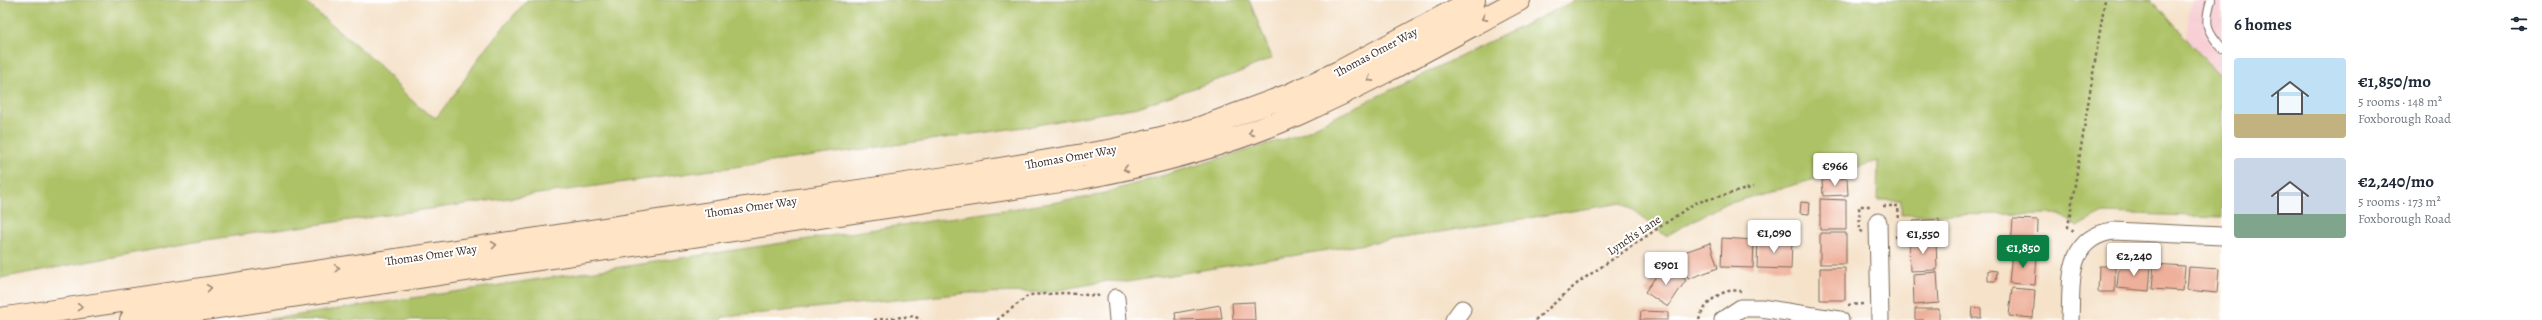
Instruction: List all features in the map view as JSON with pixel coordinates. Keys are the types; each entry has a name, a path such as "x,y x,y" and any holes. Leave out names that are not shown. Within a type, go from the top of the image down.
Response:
{"street":[{"name":"Thomas Omer Way","path":"0,319 930,180 1114,150 1197,129 1289,95 1339,72 1474,0"},
{"name":"Thomas Omer Way","path":"131,320 925,202 1118,171 1203,149 1297,114 1347,91 1519,0"},
{"path":"1878,222 1880,320"},
{"path":"2070,320 2074,264 2081,248 2089,240 2113,231 2222,236"},
{"path":"1116,298 1118,320"},
{"path":"1723,320 1741,308 1843,313"}],"lane":[{"path":"2211,0 2207,12 2207,29 2222,48"}],"path":[{"path":"2089,240 2068,228 2105,0"},
{"name":"Lynch's Lane","path":"1536,320 1579,282 1695,203 1754,187"},
{"path":"1865,234 1860,231 1859,206 1898,206 1900,236 1894,237 1894,242"},
{"path":"1700,320 1702,311 1714,297 1737,290 1744,292"},
{"path":"997,320 1029,295 1066,293 1116,298"},
{"path":"1843,313 1862,305 1868,300"},
{"path":"874,320 914,316 921,320"}],"shaded area":[{"path":"2193,0 2222,0 2222,79 2186,39 2189,13"}],"green space":[{"path":"0,0 304,0 371,58 409,98 436,118 459,88 484,50 527,0 1249,0 1272,58 1235,74 1138,107 1031,126 205,240 0,278"},
{"path":"1576,0 2152,0 2222,79 2222,217 2104,213 2077,227 2060,214 1901,215 1901,200 1877,200 1878,161 1720,206 1666,236 1622,203 1127,282 1108,281 1048,292 968,293 723,317 721,320 265,320 1091,197 1298,135"}],"building":[{"path":"1847,178 1848,195 1823,196 1822,180"},
{"path":"1820,199 1846,200 1846,230 1820,230"},
{"path":"1801,202 1810,203 1809,214 1800,213"},
{"path":"1939,219 1940,235 1914,237 1913,221"},
{"path":"2013,219 2038,220 2037,250 2011,248"},
{"path":"1820,233 1846,233 1846,264 1820,264"},
{"path":"1722,238 1754,240 1753,268 1721,267"},
{"path":"1758,238 1792,240 1791,269 1757,268"},
{"path":"1936,239 1937,270 1910,271 1909,240"},
{"path":"1710,243 1718,268 1688,279 1679,254"},
{"path":"2012,252 2037,254 2035,285 2009,283"},
{"path":"2119,263 2151,265 2149,291 2117,288"},
{"path":"2154,264 2185,266 2183,291 2152,289"},
{"path":"1664,265 1686,280 1668,307 1645,292"},
{"path":"2099,266 2115,266 2115,292 2098,292"},
{"path":"2189,267 2219,269 2217,293 2187,290"},
{"path":"1820,268 1845,268 1845,300 1820,300"},
{"path":"1988,270 1997,271 1996,281 1988,281"},
{"path":"1937,272 1939,303 1914,305 1913,274"},
{"path":"2012,288 2035,290 2033,318 2009,316"},
{"path":"1254,302 1255,320 1233,320 1232,303"},
{"path":"1220,305 1222,319 1176,320 1175,313"},
{"path":"1973,307 1981,308 1981,318 1972,318"},
{"path":"1915,309 1939,309 1939,320 1915,320"},
{"path":"1641,311 1668,312 1668,320 1640,320"}]}
